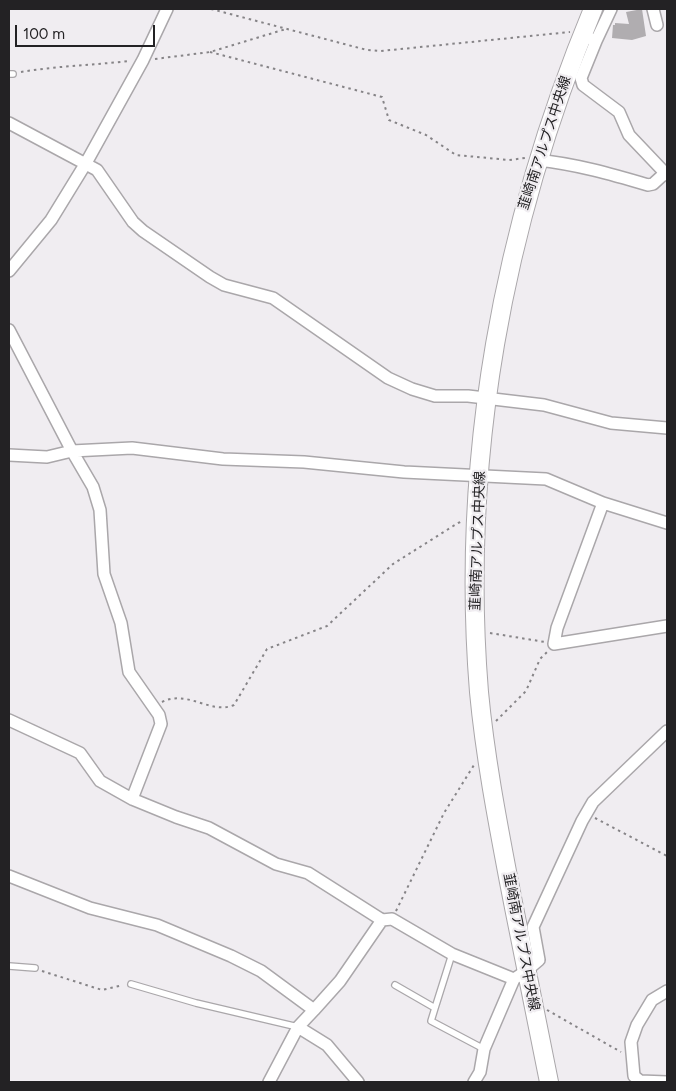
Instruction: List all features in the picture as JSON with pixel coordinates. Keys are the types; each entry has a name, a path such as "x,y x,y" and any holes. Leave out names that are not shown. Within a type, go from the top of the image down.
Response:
{"main road":[{"name":"韮崎南アルプス中央線","path":"549,1082 534,1010 520,975 487,759 476,633 476,519 486,398 500,310 518,229 556,103 589,38 593,9"}],"street":[{"path":"9,271 51,220 86,163 143,60 167,9"},
{"path":"538,160 562,162 648,185 653,184 666,174 629,135 619,112 583,85 581,78 589,38 611,9"},
{"path":"653,9 657,24"},
{"path":"9,123 97,170 134,222 143,231 210,277 224,284 273,298 388,378 412,390 435,396 468,396 544,405 611,423 667,428"},
{"path":"9,330 14,343 72,452 93,487 100,510 104,574 121,623 128,672 159,715 160,724 132,799"},
{"path":"9,455 47,457 72,452 132,448 223,459 304,462 478,477 546,479 603,503 667,523"},
{"path":"603,503 560,619 554,644 667,626"},
{"path":"9,720 80,753 100,781 132,799 176,818 209,828 276,864 308,873 387,920 452,954 520,975"},
{"path":"474,1082 480,1072 484,1049 520,975 539,960 533,927 586,813 593,802 667,731"},
{"path":"9,876 90,908 157,925 230,956 262,971 314,1010"},
{"path":"269,1082 298,1027 340,981 387,920"},
{"path":"667,991 652,1000 637,1025 630,1042 634,1076 640,1081 667,1082"},
{"path":"298,1027 326,1045 358,1082"}],"lane":[{"path":"452,954 431,1020 484,1049"},
{"path":"9,966 35,968"},
{"path":"131,984 196,1003 298,1027"},
{"path":"394,985 435,1008"}],"path":[{"path":"211,9 367,50 382,51 571,32 589,38"},
{"path":"11,74 54,67 81,67 210,52 288,28"},
{"path":"210,52 382,97 389,120 426,135 456,155 508,160 524,158 538,160"},
{"path":"153,706 174,697 226,709 234,705 267,649 327,626 393,564 458,523 476,519"},
{"path":"476,633 518,637 554,644"},
{"path":"494,722 526,691 540,659 554,644"},
{"path":"387,920 444,813 469,772 476,763 487,759"},
{"path":"586,813 667,856"},
{"path":"35,968 102,990 131,984"},
{"path":"534,1010 545,1008 632,1058"}],"building":[{"path":"642,9 646,36 632,40 612,38 613,25 615,23 629,24 626,12"}]}
